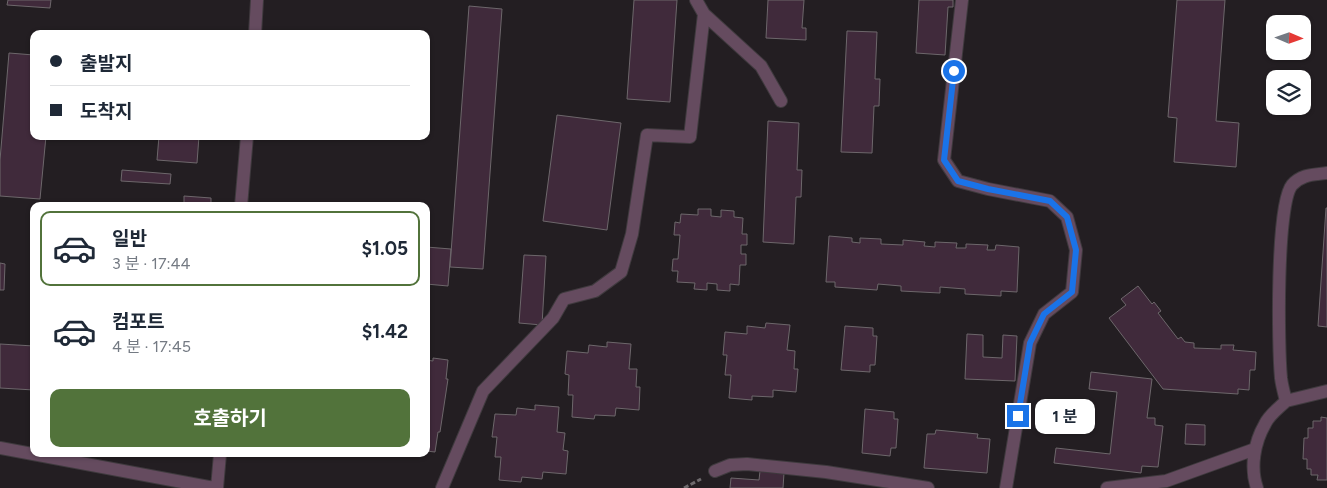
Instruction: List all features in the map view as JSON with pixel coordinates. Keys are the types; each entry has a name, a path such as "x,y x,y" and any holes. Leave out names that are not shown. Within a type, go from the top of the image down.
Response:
{"street":[{"path":"254,30 257,0"},
{"path":"696,0 704,14 761,66 781,101"},
{"path":"962,0 944,160 958,181 1050,201 1067,217 1076,250 1072,292 1044,314 1030,343 1006,488"},
{"path":"442,488 483,391 553,318 564,299 595,291 621,272 632,234 647,135 690,137 704,14"},
{"path":"241,202 246,140"},
{"path":"1286,401 1281,380 1279,287 1285,206 1290,186 1301,177 1327,173"},
{"path":"1257,488 1253,475 1255,449 1265,423 1286,401 1327,391"},
{"path":"0,448 30,454"},
{"path":"1107,488 1166,481 1255,449"},
{"path":"49,457 216,488 220,457"},
{"path":"715,471 730,465 747,464 826,472 928,488"}],"building":[{"path":"8,0 51,0 50,8 7,5"},
{"path":"634,0 677,0 670,102 627,99"},
{"path":"768,0 804,0 802,28 806,28 806,40 766,38"},
{"path":"919,0 953,0 953,7 948,7 945,55 916,53"},
{"path":"1177,0 1225,0 1216,121 1239,123 1236,167 1174,162 1177,118 1168,117"},
{"path":"469,6 502,9 483,269 450,267"},
{"path":"847,31 877,32 875,79 880,79 879,106 874,106 872,153 841,152"},
{"path":"9,53 30,55 30,140 46,140 40,199 0,196 0,160"},
{"path":"557,115 621,123 607,230 543,221"},
{"path":"768,121 799,123 797,170 802,170 801,197 796,197 794,244 763,242"},
{"path":"159,140 199,140 197,163 157,160"},
{"path":"122,170 171,174 170,184 121,181"},
{"path":"184,196 211,198 211,202 184,202"},
{"path":"1327,208 1327,327 1318,326"},
{"path":"698,209 711,209 711,216 721,217 721,210 734,211 734,217 743,218 742,234 747,234 747,245 741,245 741,254 746,254 746,265 740,265 739,285 730,284 730,291 717,290 717,284 707,283 707,290 694,289 695,283 677,282 678,271 672,271 673,259 678,259 680,235 674,235 675,222 680,223 681,214 698,215"},
{"path":"829,236 852,238 852,242 860,243 860,238 881,239 881,244 903,245 903,240 925,242 924,246 935,247 935,242 957,243 956,248 966,248 966,244 988,245 987,250 995,250 996,245 1019,247 1017,292 1001,291 1001,296 965,294 965,289 940,287 940,293 901,291 901,286 878,284 877,290 835,287 835,282 826,282"},
{"path":"430,247 451,249 448,286 430,284"},
{"path":"524,255 546,256 542,325 519,323"},
{"path":"0,263 5,264 4,290 0,290"},
{"path":"1138,286 1152,304 1154,302 1161,311 1158,313 1178,339 1181,337 1185,342 1194,343 1194,348 1221,349 1221,345 1234,345 1233,350 1256,352 1255,370 1250,370 1249,390 1238,389 1238,394 1163,389 1109,318 1126,305 1121,299"},
{"path":"766,323 790,325 787,350 795,351 794,369 798,369 796,392 773,390 773,397 752,396 752,400 729,398 731,375 725,375 727,355 723,355 725,332 747,334 747,326 765,328"},
{"path":"845,326 873,328 873,336 877,336 875,365 870,365 870,372 841,370"},
{"path":"967,334 983,335 983,357 1002,358 1003,335 1017,336 1015,381 965,379"},
{"path":"607,342 631,344 629,369 637,369 636,387 640,387 639,410 616,408 615,416 595,415 594,419 572,417 573,395 568,395 569,375 565,374 567,351 588,353 589,345 607,347"},
{"path":"0,344 30,346 30,390 0,388"},
{"path":"433,358 448,360 446,379 448,379 435,452 430,451 430,361 433,361"},
{"path":"1091,372 1152,379 1147,418 1155,418 1155,425 1163,426 1158,467 1142,466 1141,473 1054,463 1056,448 1110,454 1117,392 1089,389"},
{"path":"535,405 559,407 557,432 565,433 563,450 568,451 566,474 543,472 542,479 522,477 521,482 499,480 501,457 495,457 497,437 492,437 495,414 516,415 517,408 535,410"},
{"path":"865,409 894,412 894,419 898,419 896,448 891,448 890,456 862,453"},
{"path":"1321,417 1327,418 1327,480 1317,480 1318,475 1311,475 1311,469 1307,469 1307,459 1303,459 1304,438 1308,438 1308,428 1313,428 1313,421 1321,421"},
{"path":"1186,424 1205,425 1205,445 1185,444"},
{"path":"936,430 978,434 977,438 990,439 987,473 924,468 927,434 935,434"},
{"path":"760,471 784,473 783,488 730,488 731,478 759,480"}],"route":[{"path":"954,71 944,160 958,181 1050,201 1067,217 1076,250 1072,292 1044,314 1030,343 1018,416"}]}
